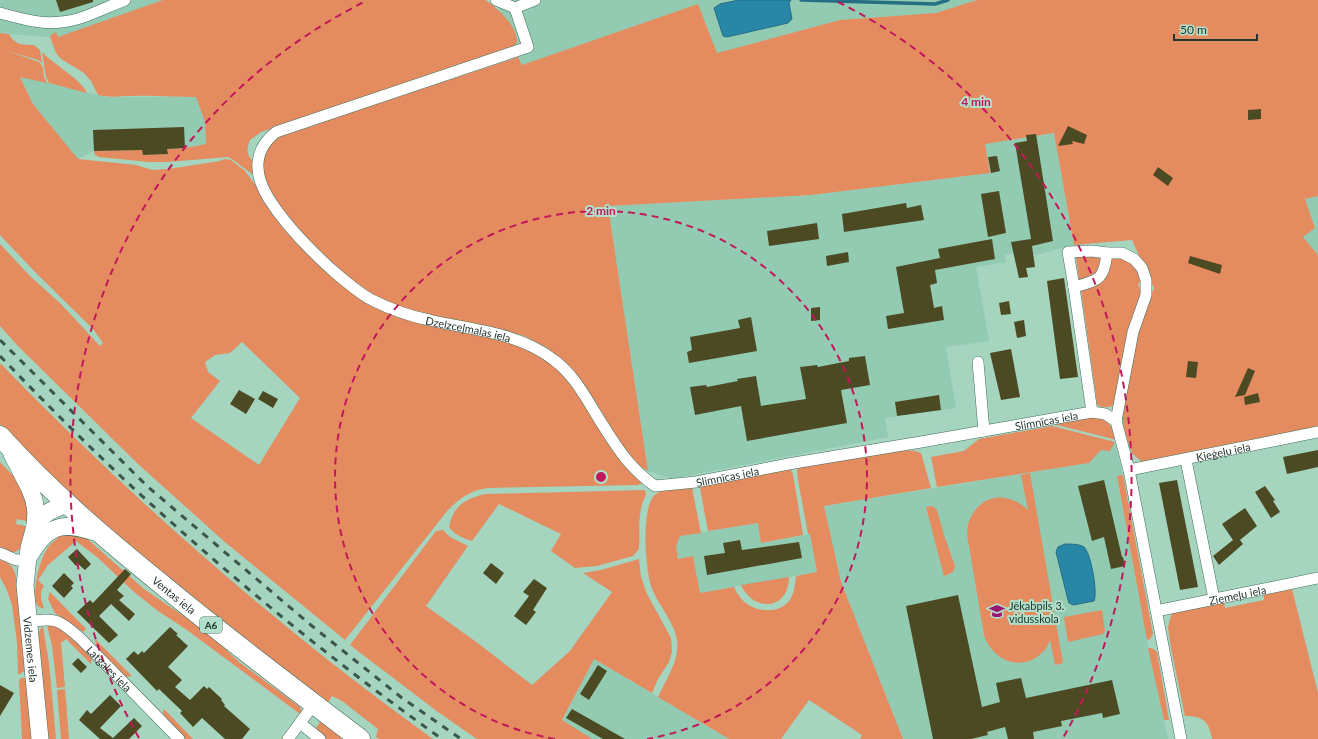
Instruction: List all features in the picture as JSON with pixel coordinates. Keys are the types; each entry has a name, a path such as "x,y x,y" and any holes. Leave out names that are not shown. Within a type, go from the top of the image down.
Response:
{"highway":[{"name":"Ventas iela","path":"3,440 67,504 101,534 240,648 360,739"}],"main road":[{"path":"3,440 29,487 34,500 36,512 35,526"},
{"path":"35,526 40,518 47,512 67,504"},
{"path":"27,560 42,538 60,521 67,504"},
{"name":"Vidzemes iela","path":"35,526 30,541 25,585 40,739"},
{"path":"52,529 68,526 101,534"}],"street":[{"path":"0,13 46,23 61,22 76,19 125,0"},
{"path":"496,0 515,8 535,0"},
{"name":"Dzelzceļmalas iela","path":"515,8 528,47 276,132 267,140 259,158 258,173 265,192 284,220 312,252 347,283 371,300 387,307 428,320 507,336 536,348 563,367 584,394 631,466 641,476 655,486"},
{"path":"1092,412 1068,252 1092,251 1122,253 1134,259 1142,268 1146,280 1146,295 1133,332 1116,421 1128,470 1181,739"},
{"path":"1074,287 1096,281 1102,275 1106,266 1108,253"},
{"path":"978,362 984,431"},
{"name":"Slimnīcas iela","path":"655,486 696,482 794,463 1092,412 1105,414 1116,421"},
{"name":"Ķieģeļu iela","path":"1128,470 1186,460 1318,432"},
{"path":"1186,460 1214,599"},
{"path":"0,553 16,560 27,560"},
{"name":"Ziemeļu iela","path":"1156,611 1318,578"},
{"name":"Latgales iela","path":"28,622 47,619 56,621 67,627 80,638 179,739"},
{"path":"288,739 314,704"},
{"path":"300,723 320,739"}],"shaded area":[{"path":"0,0 163,0 58,38 0,33"},
{"path":"163,0 485,0 506,18 514,30 517,42 513,47 497,54 261,132 250,140 248,147 248,154 255,168 255,175 228,157 149,162 99,157 95,155 94,151 142,150 143,155 168,154 167,149 185,148 206,144 205,122 196,97 111,97 98,95 91,81 84,73 61,59 56,53 50,37 56,32 58,37"},
{"path":"496,0 977,0 936,13 840,20 717,53 698,4 522,65 513,47"},
{"path":"977,0 1318,0 1318,196 1305,199 1315,228 1303,237 1318,255 1318,426 1282,435 1142,462 1132,453 1124,431 1122,412 1134,346 1144,312 1154,288 1132,240 1074,245 1054,133 985,144 990,173 811,195 608,206 648,471 634,463 568,367 546,347 522,335 448,321 391,305 353,284 309,244 286,216 265,183 262,165 264,153 277,137 518,57 522,65 698,4 717,53 840,20 936,13"},
{"path":"0,33 9,34 16,42 34,45 40,50 42,63 38,60 7,51 39,62 43,67 44,77 47,83 20,77 33,104 78,159 136,165 152,170 168,169 225,159 231,160 245,171 266,199 351,291 477,336 490,336 530,349 564,373 644,483 638,485 488,488 466,495 448,510 345,640 226,543 138,464 19,347 0,326 0,244 30,276 61,304 100,346 103,343 93,329 0,235","holes":["242,342 300,398 259,465 191,418 220,381 208,372 205,362 215,355 230,353"]},
{"path":"42,52 79,82 87,93 49,83 46,77"},
{"path":"20,76 106,97 196,97 205,122 206,144 185,148 168,149 168,154 143,155 142,150 94,151 78,159 33,104"},
{"path":"1054,133 1074,245 1036,255 1025,251 1005,255 1006,262 976,267 989,341 946,347 956,408 885,418 888,437 671,479 648,471 608,206 811,195 990,173 985,144"},
{"path":"1318,196 1318,255 1303,237 1315,228 1305,199"},
{"path":"1076,256 1101,256 1101,270 1091,278 1079,280"},
{"path":"1114,257 1133,261 1142,277 1138,286 1143,290 1115,404 1110,407 1105,407 1099,406 1095,403 1097,402 1081,290"},
{"path":"0,363 102,464 208,561 318,652 433,739 379,739 376,737 378,729 342,701 332,696 327,704 186,597 45,472 0,424"},
{"path":"1089,418 1105,420 1111,426 1117,440 1053,424"},
{"path":"1052,426 1115,442 1110,451 1101,450 1089,463 937,487 931,457 964,451 979,439"},
{"name":"Jēkabpils 3. vidusskola","path":"1115,442 1123,475 1117,477 1148,644 1168,739 903,739 841,582 824,506 1089,463 1101,449 1110,450"},
{"path":"905,450 921,453 931,488 824,506 841,582 903,739 860,739 862,735 809,700 781,739 729,739 658,697 672,669 676,655 677,640 673,627 653,591 648,570 646,556 646,525 651,501 656,494 668,489 692,488 701,533 680,536 676,546 678,559 693,556 700,593 734,587 740,597 748,605 759,609 774,610 783,606 790,599 794,592 796,576 817,572 798,480 798,468 802,466"},
{"path":"0,462 24,489 31,522 17,519 16,524 29,527 23,544 17,551 13,552 0,548"},
{"path":"790,468 793,474 803,535 761,543 758,523 708,531 700,488 701,486"},
{"path":"1030,473 1063,663 1055,665 1050,640 1045,650 1036,658 1027,662 1018,663 1001,658 988,644 984,635 967,534 970,518 974,511 986,501 993,498 1009,499 1019,503 1028,510 1021,475"},
{"path":"1123,475 1153,634 1150,639 1147,640 1117,476"},
{"path":"645,490 646,495 640,514 639,549 633,556 597,566 575,568 551,551 561,534 499,504 472,541 457,534 449,527 454,514 461,504 472,498 485,494"},
{"path":"932,506 937,510 955,566 953,572 944,576 926,507"},
{"path":"758,523 762,543 810,534 817,572 700,593 693,556 678,559 676,546 680,536"},
{"path":"443,530 450,537 468,546 426,606 479,644 532,685 570,651 612,592 583,573 601,570 639,559 641,577 647,594 671,638 672,652 669,662 658,679 652,693 594,659 562,720 592,739 477,739 438,712 350,645 436,531"},
{"path":"56,534 84,536 144,589 207,632 239,662 300,707 302,713 283,739 281,739 300,714 187,630 158,611 133,591 97,557 76,541 48,565 38,580 44,586 41,595 44,609 38,606 36,601 35,586 39,569 44,554 51,544 58,538"},
{"path":"0,560 11,566 16,577 26,670 18,675 17,643 12,605 7,590 0,577"},
{"path":"789,577 787,588 783,596 770,604 754,600 747,594 741,585"},
{"path":"1292,589 1318,693 1318,739 1212,739 1209,728 1204,721 1196,717 1185,716 1168,628 1172,613 1224,602 1225,608 1264,600 1264,595"},
{"path":"50,592 86,629 83,632 55,613 48,599"},
{"path":"1102,610 1105,631 1103,634 1068,642 1064,617"},
{"path":"47,625 55,626 63,630 92,658 91,664 66,639 61,643 65,687 57,688 52,646"},
{"path":"43,627 49,663 56,739 47,739 38,634"},
{"path":"95,639 132,676 125,677 97,648"},
{"path":"1148,648 1152,648 1157,652 1169,720 1164,720"},
{"path":"594,659 729,739 592,739 562,721"},
{"path":"21,678 26,678 33,739 22,739 19,680"},
{"path":"65,689 69,739 61,739 57,690"},
{"path":"164,709 193,739 185,739 164,716"},
{"path":"321,721 343,739 326,739 315,729"}],"water":[{"path":"739,0 791,0 789,3 792,19 788,23 727,37 723,36 714,8 720,4"},
{"path":"1065,544 1080,545 1087,551 1094,582 1094,601 1073,605 1069,603 1056,552 1058,547"}],"building":[{"path":"56,0 93,0 93,2 60,12"},
{"path":"1261,109 1261,119 1248,120 1248,110"},
{"path":"1068,126 1087,135 1084,144 1072,141 1073,144 1058,146"},
{"path":"184,127 185,148 167,149 168,154 143,155 142,150 94,151 93,130"},
{"path":"1036,134 1053,241 1032,246 1035,267 1026,268 1028,277 1019,278 1011,242 1031,239 1015,143 1027,141 1026,135"},
{"path":"997,156 1000,171 991,173 988,157"},
{"path":"1158,167 1173,178 1168,186 1153,175"},
{"path":"999,191 1006,233 988,237 981,194"},
{"path":"906,203 907,208 921,205 924,220 844,232 842,214"},
{"path":"817,223 819,239 769,246 767,231"},
{"path":"992,239 995,259 935,270 937,283 930,285 934,308 942,306 944,320 888,329 886,316 904,313 896,267 940,258 938,249"},
{"path":"848,252 849,262 827,266 826,256"},
{"path":"1190,256 1222,265 1220,274 1188,263"},
{"path":"1064,278 1078,377 1060,379 1047,281"},
{"path":"1009,301 1011,314 1001,315 999,303"},
{"path":"820,307 820,320 811,321 811,308"},
{"path":"751,317 757,351 689,363 687,352 692,350 690,337 740,328 738,320"},
{"path":"1024,320 1026,336 1017,338 1014,322"},
{"path":"1011,349 1020,397 1001,400 990,353"},
{"path":"865,356 870,385 841,390 847,423 747,441 741,406 695,415 690,387 706,385 707,387 738,381 737,379 756,376 761,406 806,399 800,367 817,365 818,367 849,361 849,358"},
{"path":"1188,361 1198,362 1196,378 1186,377"},
{"path":"1248,368 1255,371 1245,395 1235,397"},
{"path":"239,390 255,399 246,414 230,404"},
{"path":"263,391 278,399 273,408 258,399"},
{"path":"1258,393 1260,402 1245,405 1244,397"},
{"path":"939,395 941,410 897,416 895,402"},
{"path":"1318,450 1318,467 1287,474 1283,457"},
{"path":"1104,480 1125,566 1111,569 1104,537 1092,541 1078,486"},
{"path":"1177,480 1198,587 1180,590 1159,483"},
{"path":"1265,486 1275,500 1273,501 1280,512 1271,518 1255,492"},
{"path":"1245,508 1257,526 1240,540 1243,544 1219,565 1213,556 1233,540 1222,524"},
{"path":"740,540 742,550 799,542 802,558 707,575 704,556 725,553 723,543"},
{"path":"77,549 91,564 85,570 78,564 76,566 68,557"},
{"path":"491,563 504,573 496,584 483,573"},
{"path":"125,569 131,574 117,590 124,596 119,600 135,614 129,621 111,604 99,616 118,635 109,643 77,612 90,600 93,603"},
{"path":"64,573 74,583 71,586 73,588 64,598 52,586"},
{"path":"534,579 547,588 533,610 536,612 526,625 514,616 529,596 523,592"},
{"path":"958,595 982,707 1000,702 996,683 1021,678 1026,698 1112,680 1120,714 1103,718 1102,713 1061,721 1062,726 1033,732 1034,739 1008,739 1005,727 987,732 988,735 971,739 933,739 906,606"},
{"path":"170,627 188,646 168,667 182,680 175,687 190,700 204,686 207,689 209,687 222,699 221,700 225,705 224,706 250,729 242,739 225,739 202,718 193,727 180,713 182,711 159,689 157,691 126,659 134,651 138,655 142,651 144,653"},
{"path":"78,658 87,667 81,673 72,664"},
{"path":"598,665 607,671 589,700 580,694"},
{"path":"0,685 14,693 0,716"},
{"path":"110,695 121,706 100,728 113,738 134,718 142,726 129,739 100,739 79,720 87,710 91,714"},
{"path":"572,709 625,739 603,739 566,718"}],"waterway":[{"path":"801,0 935,4 948,0"}],"railway":[{"path":"0,340 148,487 312,626 402,698 461,739"},
{"path":"0,356 62,420 203,551 270,607 372,688 442,739"}],"place":[{"name":"Jēkabpils 3. vidusskola","path":"997,611"}]}
